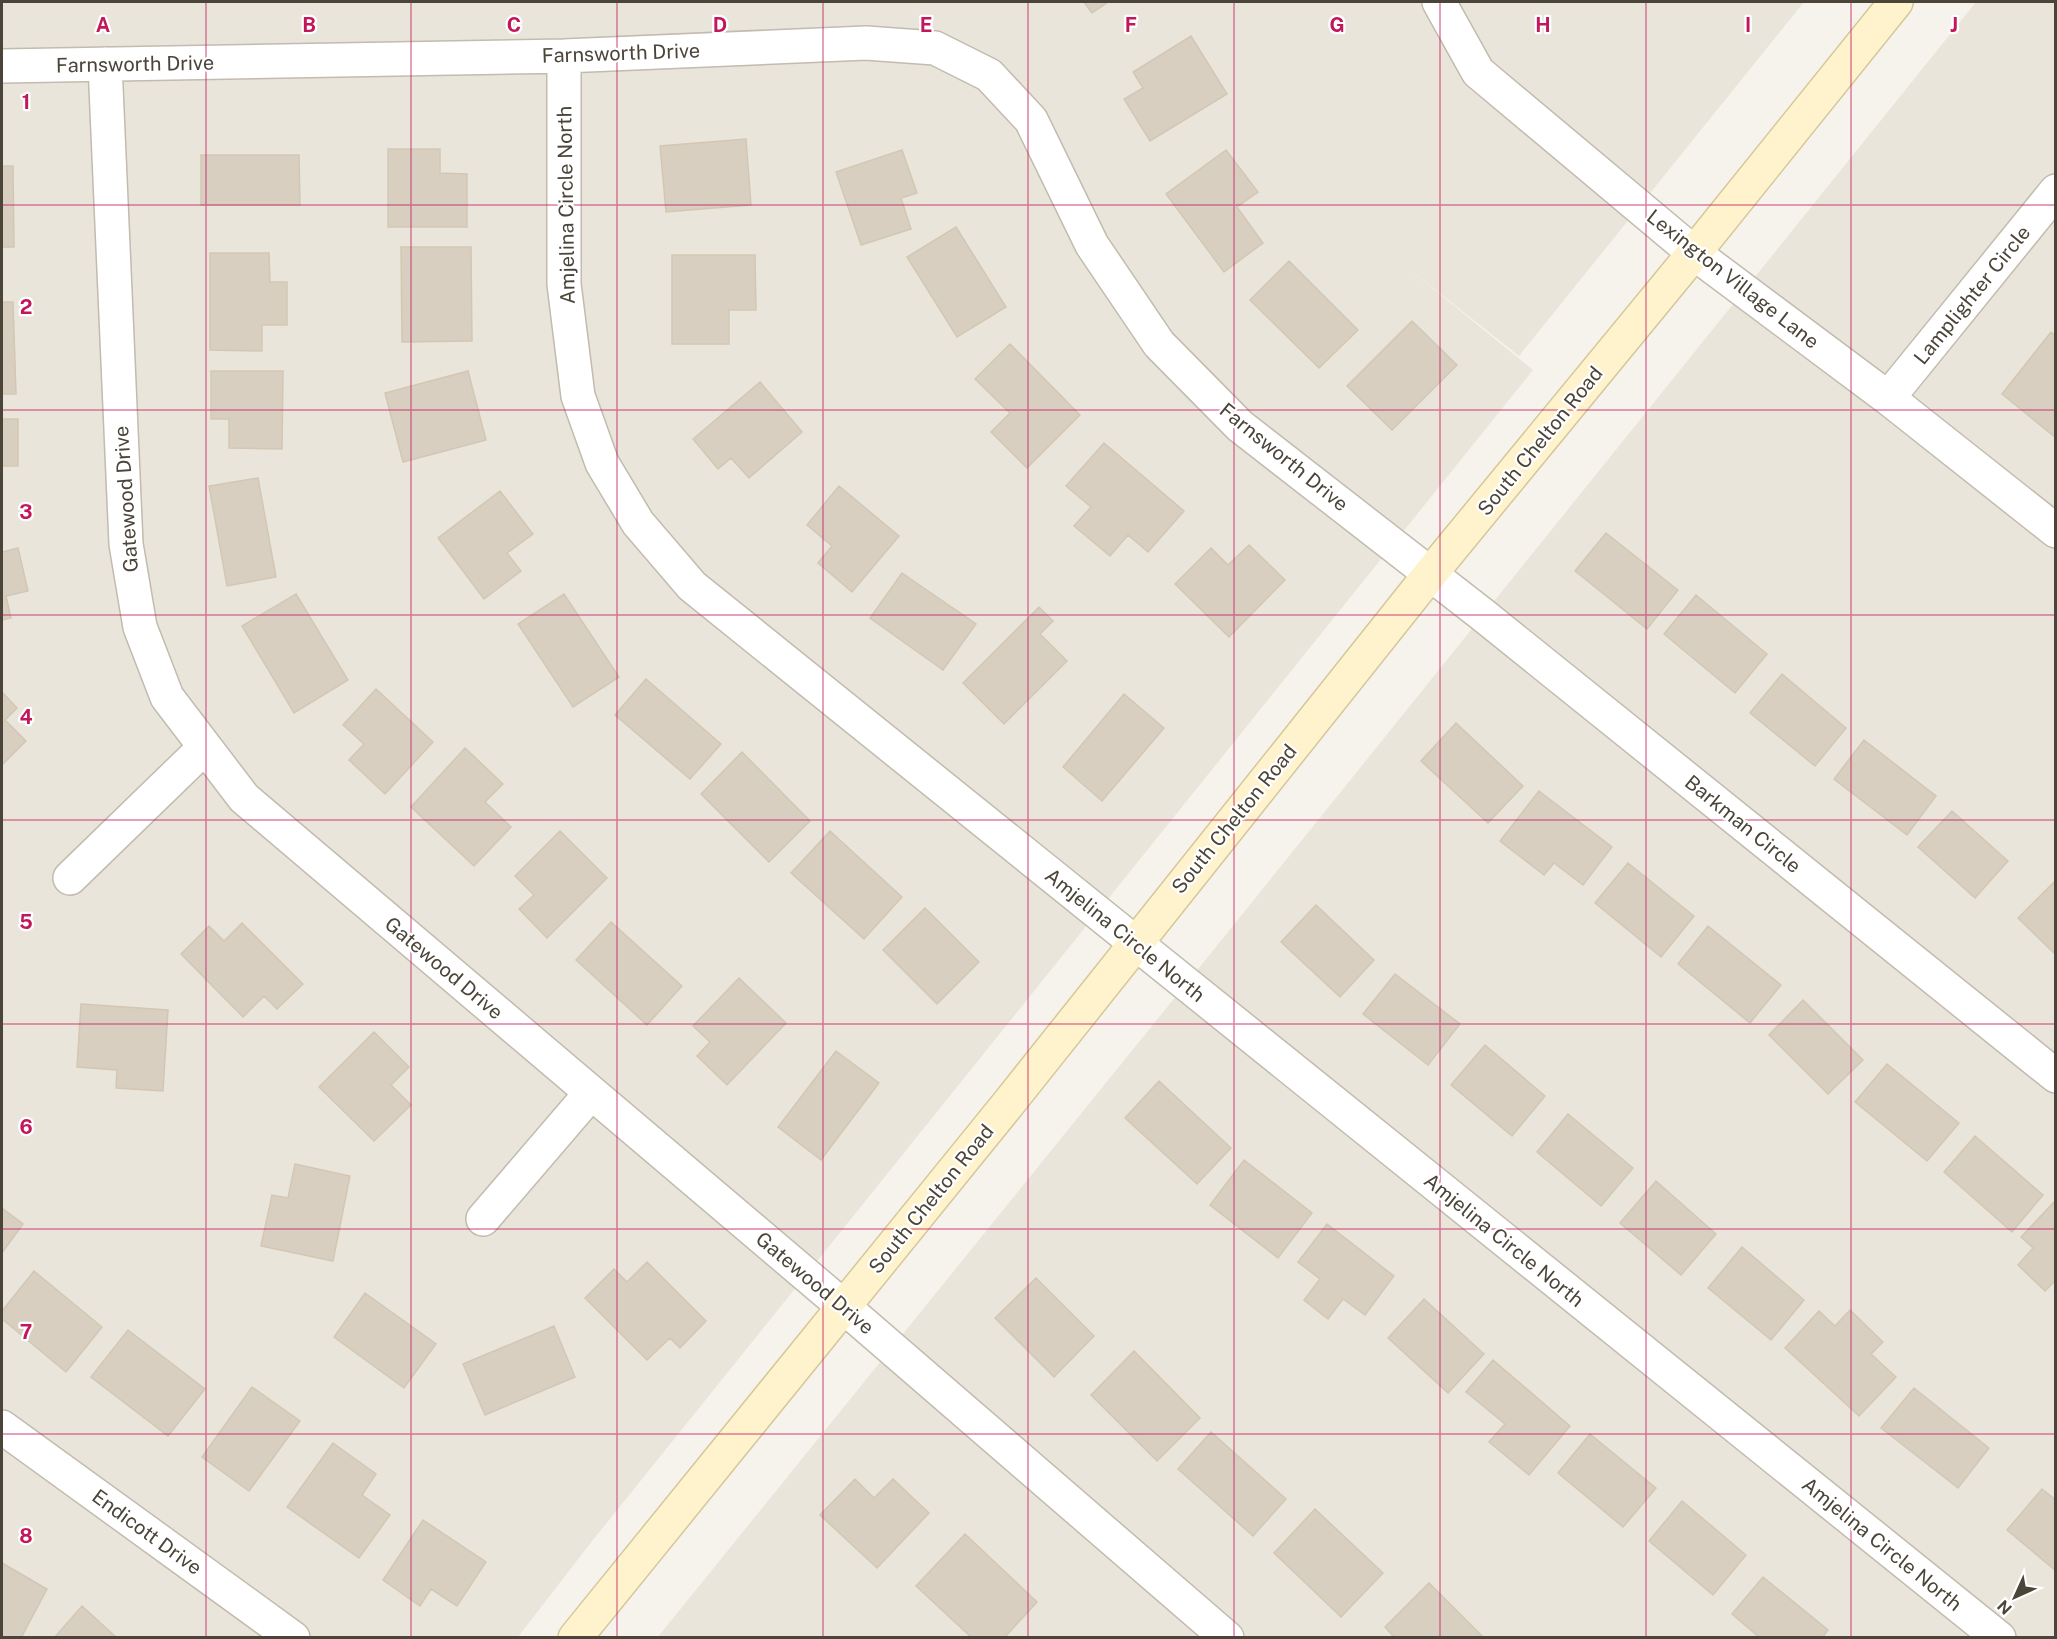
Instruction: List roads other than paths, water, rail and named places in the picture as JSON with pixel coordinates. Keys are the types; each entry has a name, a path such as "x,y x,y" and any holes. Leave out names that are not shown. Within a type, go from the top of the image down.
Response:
{"main road":[{"name":"South Chelton Road","path":"575,1638 844,1307 1431,573 1694,253 1896,2"}],"street":[{"name":"Lexington Village Lane","path":"1439,2 1478,72 1694,253 1888,398 2055,531"},
{"name":"Farnsworth Drive","path":"2,66 564,56 866,43 935,48 989,75 1031,120 1092,245 1159,344 1240,426 1431,573"},
{"name":"Amjelina Circle North","path":"564,56 564,284 578,396 602,463 638,523 693,586 1998,1638"},
{"name":"Gatewood Drive","path":"105,64 126,544 140,627 167,697 244,798 844,1307 1227,1638"},
{"name":"Lamplighter Circle","path":"1888,398 2055,191"},
{"name":"Barkman Circle","path":"1431,573 2055,1076"},
{"path":"70,878 204,748"},
{"path":"483,1219 591,1093"},
{"name":"Endicott Drive","path":"2,1427 293,1638"}]}
